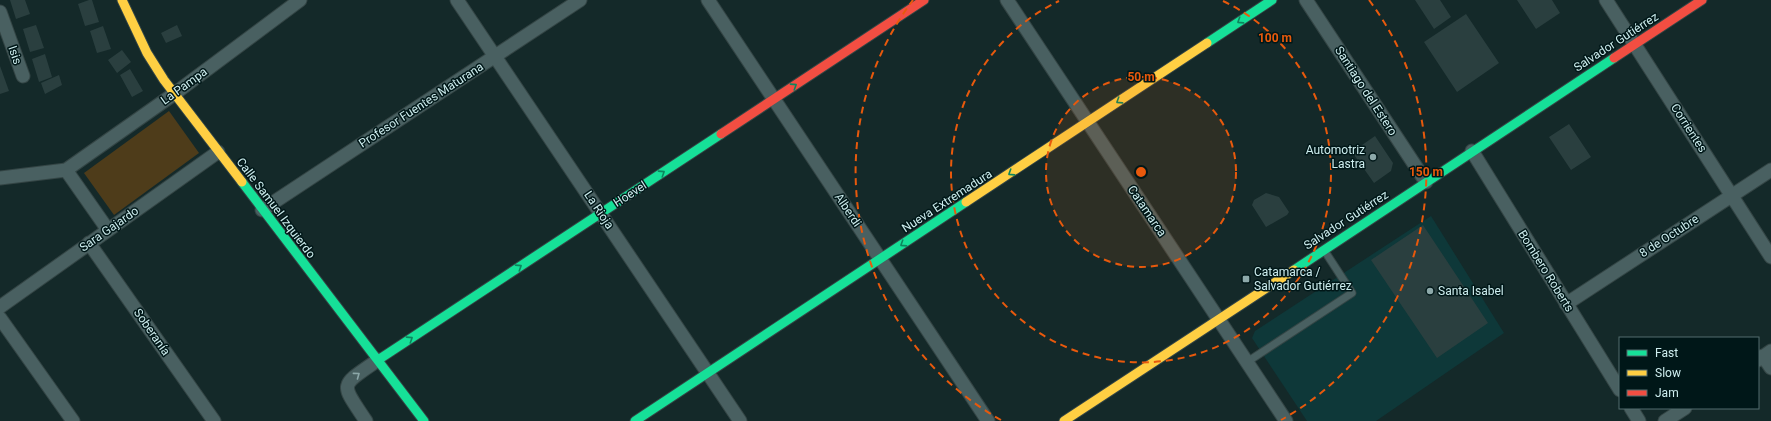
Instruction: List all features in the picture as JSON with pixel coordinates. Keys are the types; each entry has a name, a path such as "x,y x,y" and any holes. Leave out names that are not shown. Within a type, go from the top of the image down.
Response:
{"street":[{"name":"Calle Samuel Izquierdo","path":"122,0 147,53 174,94 424,421"},
{"name":"La Pampa","path":"66,170 174,94 300,0"},
{"name":"La Rioja","path":"457,0 740,421"},
{"name":"Profesor Fuentes Maturana","path":"262,210 580,0"},
{"name":"Alberdi","path":"708,0 988,421"},
{"name":"Hoevel","path":"366,421 349,396 347,386 350,380 378,360 924,0"},
{"name":"Catamarca","path":"1007,0 1286,421"},
{"name":"Nueva Extremadura","path":"635,421 1272,0"},
{"name":"Santiago del Estero","path":"1306,0 1426,182"},
{"name":"Corrientes","path":"1606,0 1771,257"},
{"name":"Salvador Gutiérrez","path":"1064,421 1702,0"},
{"name":"Isis","path":"0,12 23,76"},
{"name":"Bombero Roberts","path":"1472,151 1619,388"},
{"name":"Sara Gajardo","path":"0,307 218,152"},
{"path":"0,178 66,170 108,230"},
{"name":"8 de Octubre","path":"1566,304 1771,170"},
{"name":"Soberanía","path":"89,243 214,421"},
{"path":"0,318 73,421"},
{"path":"1764,356 1771,368"},
{"path":"1632,409 1639,421"},
{"path":"1665,421 1683,409"}],"lane":[{"path":"1247,362 1352,293 1324,250"}],"shaded area":[{"path":"169,111 199,153 114,215 84,173"},
{"path":"1431,216 1504,333 1376,421 1307,421 1252,338 1255,331"}],"building":[{"path":"10,0 25,0 30,14 16,19"},
{"path":"92,0 99,22 85,26 78,4"},
{"path":"1415,0 1440,0 1451,17 1434,29"},
{"path":"1517,0 1552,0 1560,13 1536,29"},
{"path":"1466,14 1499,63 1457,92 1424,42"},
{"path":"36,25 44,48 30,52 23,29"},
{"path":"177,25 182,36 166,43 161,33"},
{"path":"103,26 111,49 97,53 90,31"},
{"path":"122,50 131,62 117,73 108,60"},
{"path":"45,54 52,77 39,82 32,59"},
{"path":"0,66 9,91 0,94"},
{"path":"130,69 143,91 132,97 120,75"},
{"path":"59,75 62,85 45,94 41,83"},
{"path":"1569,124 1591,157 1571,170 1549,137"},
{"name":"Automotriz Lastra","path":"1375,136 1393,163 1391,171 1374,183 1352,152"},
{"path":"1266,193 1279,197 1289,212 1287,215 1266,227 1252,205 1254,200"},
{"name":"Santa Isabel","path":"1423,225 1488,323 1437,358 1371,260"}],"traffic: fast":[{"path":"1207,43 1272,0"},
{"path":"1294,270 1614,58"},
{"path":"378,360 721,134"},
{"path":"242,182 424,421"},
{"path":"635,421 966,202"}],"traffic: slow":[{"path":"122,0 147,53 164,80 242,182"},
{"path":"966,202 1207,43"},
{"path":"1064,421 1294,270"}],"traffic: jam":[{"path":"721,134 924,0"},
{"path":"1614,58 1702,0"}],"place":[{"name":"Automotriz Lastra","path":"1373,157"},
{"name":"Catamarca / Salvador Gutiérrez","path":"1246,279"},
{"name":"Santa Isabel","path":"1430,291"}]}
